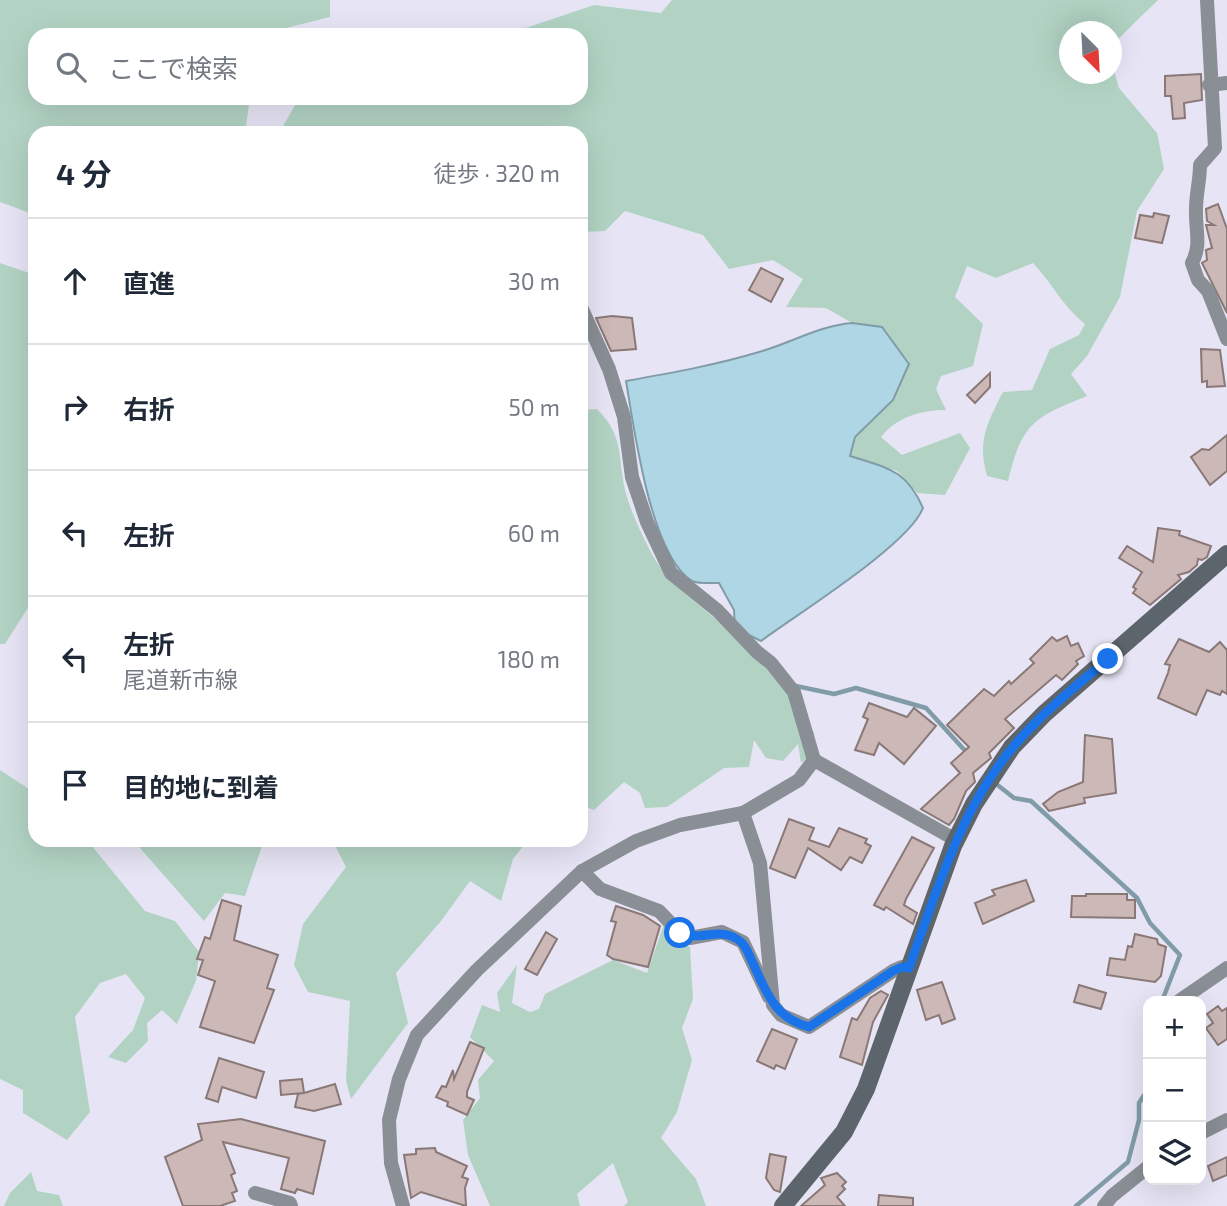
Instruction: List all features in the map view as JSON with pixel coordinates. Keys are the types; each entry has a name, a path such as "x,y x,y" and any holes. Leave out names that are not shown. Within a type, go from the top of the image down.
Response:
{"main road":[{"path":"783,1206 844,1132 866,1089 956,840 974,804 1020,739 1044,714 1227,554"}],"street":[{"path":"1207,0 1209,85 1215,148 1200,165 1196,208 1199,249 1192,263 1198,280 1208,291 1227,339"},
{"path":"1209,85 1227,83"},
{"path":"588,322 609,369 624,417 632,477 647,522 671,573 718,611 771,663 789,685 801,711 814,760 956,840"},
{"path":"403,1206 391,1163 389,1120 399,1079 418,1035 477,970 582,871 636,841 680,825 743,813 799,780 814,760"},
{"path":"743,813 760,863 773,1005"},
{"path":"582,871 600,889 659,911 680,933 690,938 722,932 743,942 773,1005 781,1014 809,1027 893,971 902,967 909,968"},
{"path":"1186,996 1227,968"},
{"path":"1206,1130 1227,1120"},
{"path":"1104,1206 1112,1196 1143,1171"},
{"path":"255,1193 290,1203 291,1206"}],"green space":[{"path":"0,0 330,0 330,17 286,28 28,28 28,105 249,105 246,126 28,126 28,212 0,202"},
{"path":"672,0 1158,0 1122,35 1122,21 1059,21 1059,84 1118,84 1157,133 1164,169 1137,211 1120,297 1087,356 1071,374 1087,396 1054,410 1032,425 1019,446 1008,481 987,476 984,464 985,432 997,403 1003,392 1032,390 1050,349 1079,335 1085,324 1070,310 1033,263 996,278 967,266 955,297 983,324 973,366 941,376 936,389 946,410 910,416 894,424 881,437 902,455 960,433 970,448 945,495 917,493 897,471 850,456 855,437 893,400 882,327 852,323 826,308 786,307 803,279 773,260 729,269 703,235 625,211 605,231 588,232 588,126 283,126 295,105 588,105 588,28 526,28 594,5 661,13"},
{"path":"0,263 28,273 28,608 5,644 0,644"},
{"path":"597,409 613,430 627,497 635,520 663,571 761,657 774,671 800,718 814,732 816,751 801,763 798,744 783,761 766,758 754,740 749,767 724,768 667,807 645,808 640,793 624,782 594,810 588,808 588,410"},
{"path":"0,770 28,788 28,847 93,847 145,911 175,921 199,952 196,981 177,1024 162,1010 147,1023 148,1041 126,1063 108,1057 133,1030 145,998 126,974 100,983 75,1017 90,1112 67,1140 23,1113 23,1090 0,1079"},
{"path":"139,847 262,847 245,896 225,893 204,921"},
{"path":"336,847 522,847 513,859 501,901 470,881 441,921 396,973 408,1023 351,1099 346,1081 350,1001 308,992 294,965 303,924 346,867"},
{"path":"664,924 681,943 690,947 693,999 682,1028 692,1060 677,1112 661,1138 696,1179 706,1206 624,1206 628,1202 613,1163 577,1194 580,1206 490,1206 468,1155 463,1120 480,1098 478,1080 494,1061 470,1037 482,1005 500,1012 497,993 517,965 512,1003 530,1012 539,1009 545,994 613,960 647,973"},
{"path":"31,1172 37,1191 59,1195 63,1206 4,1206 10,1193"}],"water":[{"path":"852,323 882,327 909,364 893,400 855,437 850,456 894,472 910,485 923,508 897,541 761,641 735,628 734,610 719,583 692,581 677,567 665,545 646,489 626,381 726,361 828,328"}],"building":[{"path":"1201,74 1202,100 1184,103 1185,118 1173,119 1171,96 1165,96 1165,76"},
{"path":"1218,204 1227,229 1227,313 1202,263 1207,260 1206,250 1212,248 1206,225 1214,225 1207,221 1206,209"},
{"path":"1154,213 1169,216 1162,243 1135,238 1140,215 1153,217"},
{"path":"761,268 783,279 771,302 749,290"},
{"path":"596,318 632,318 636,349 611,351"},
{"path":"1201,349 1220,350 1225,386 1207,387 1207,381 1202,382"},
{"path":"990,373 990,387 975,403 967,395"},
{"path":"1227,435 1227,471 1210,485 1191,457 1202,449 1209,450"},
{"path":"1158,528 1180,531 1179,535 1211,546 1207,557 1198,559 1197,565 1189,572 1178,575 1181,579 1150,605 1133,593 1136,589 1133,587 1142,572 1119,558 1127,546 1153,562"},
{"path":"1067,636 1071,646 1078,643 1084,656 1076,661 1078,664 1062,680 1056,675 1005,719 1014,728 989,753 991,758 973,773 975,782 966,791 949,825 921,809 960,773 951,763 969,747 947,725 984,689 994,696 1009,681 1011,684 1034,663 1030,659 1052,637 1057,641"},
{"path":"1179,639 1209,652 1220,642 1227,650 1227,694 1222,691 1220,695 1207,690 1196,715 1158,698 1170,665 1165,664"},
{"path":"869,703 907,717 914,708 936,726 904,764 879,743 874,755 855,750 868,719 863,717"},
{"path":"1085,735 1112,739 1116,793 1084,798 1085,803 1049,811 1043,804 1058,792 1083,782"},
{"path":"789,819 814,828 809,840 829,847 839,828 867,839 865,843 871,846 862,863 850,857 841,870 808,848 795,878 770,868"},
{"path":"912,837 934,848 904,905 917,913 913,924 886,907 884,910 874,905"},
{"path":"1026,880 1034,901 983,924 975,903 995,895 992,890"},
{"path":"1127,894 1127,900 1135,900 1135,918 1071,917 1072,896"},
{"path":"222,900 241,906 234,940 278,955 267,988 274,990 254,1043 200,1027 215,981 198,975 203,960 197,959 205,937 210,939"},
{"path":"616,906 643,915 660,926 648,967 613,959 607,955 616,922 611,921"},
{"path":"546,932 557,939 537,975 525,969"},
{"path":"1135,934 1157,939 1158,944 1166,947 1161,976 1155,982 1107,975 1110,958 1125,960 1128,946 1132,947"},
{"path":"942,982 955,1019 942,1024 939,1015 926,1020 917,990"},
{"path":"1079,985 1106,993 1101,1009 1074,1002"},
{"path":"881,991 888,995 873,1022 862,1065 840,1057 852,1018 857,1020 870,998"},
{"path":"1218,1006 1222,1011 1227,1008 1227,1039 1218,1045 1206,1028 1213,1023 1207,1014"},
{"path":"772,1029 797,1039 785,1069 776,1065 774,1069 757,1061"},
{"path":"470,1042 484,1048 467,1092 467,1097 474,1100 467,1115 447,1106 448,1102 436,1097 442,1086 446,1087 453,1070 454,1079"},
{"path":"219,1058 264,1072 256,1098 222,1087 218,1102 206,1098"},
{"path":"302,1079 304,1093 335,1084 341,1104 314,1111 295,1107 298,1094 303,1093 281,1095 280,1081"},
{"path":"241,1119 325,1141 313,1194 297,1189 295,1193 281,1189 289,1158 223,1142 235,1173 231,1175 237,1191 232,1193 235,1201 220,1206 183,1206 165,1157 202,1140 198,1124"},
{"path":"435,1148 436,1152 467,1166 462,1177 468,1179 465,1188 466,1206 421,1192 411,1198 404,1155 416,1154 416,1149"},
{"path":"770,1154 786,1157 780,1192 774,1190 766,1178"},
{"path":"1227,1157 1227,1175 1213,1181 1208,1166"},
{"path":"837,1173 846,1182 842,1186 845,1189 837,1197 845,1206 801,1206 825,1185 821,1178"},
{"path":"879,1195 913,1198 913,1206 878,1206"}],"waterway":[{"path":"796,686 834,694 856,688 926,708 969,755"},
{"path":"995,783 1014,798 1031,801 1137,898 1150,923 1180,955 1164,996"},
{"path":"1076,1206 1128,1162 1139,1120 1139,1103 1143,1097"}],"route":[{"path":"680,933 690,938 722,932 743,942 773,1005 781,1014 809,1027 893,971 902,967 909,968 953,846 974,804 1012,747 1044,714 1108,659"}]}
